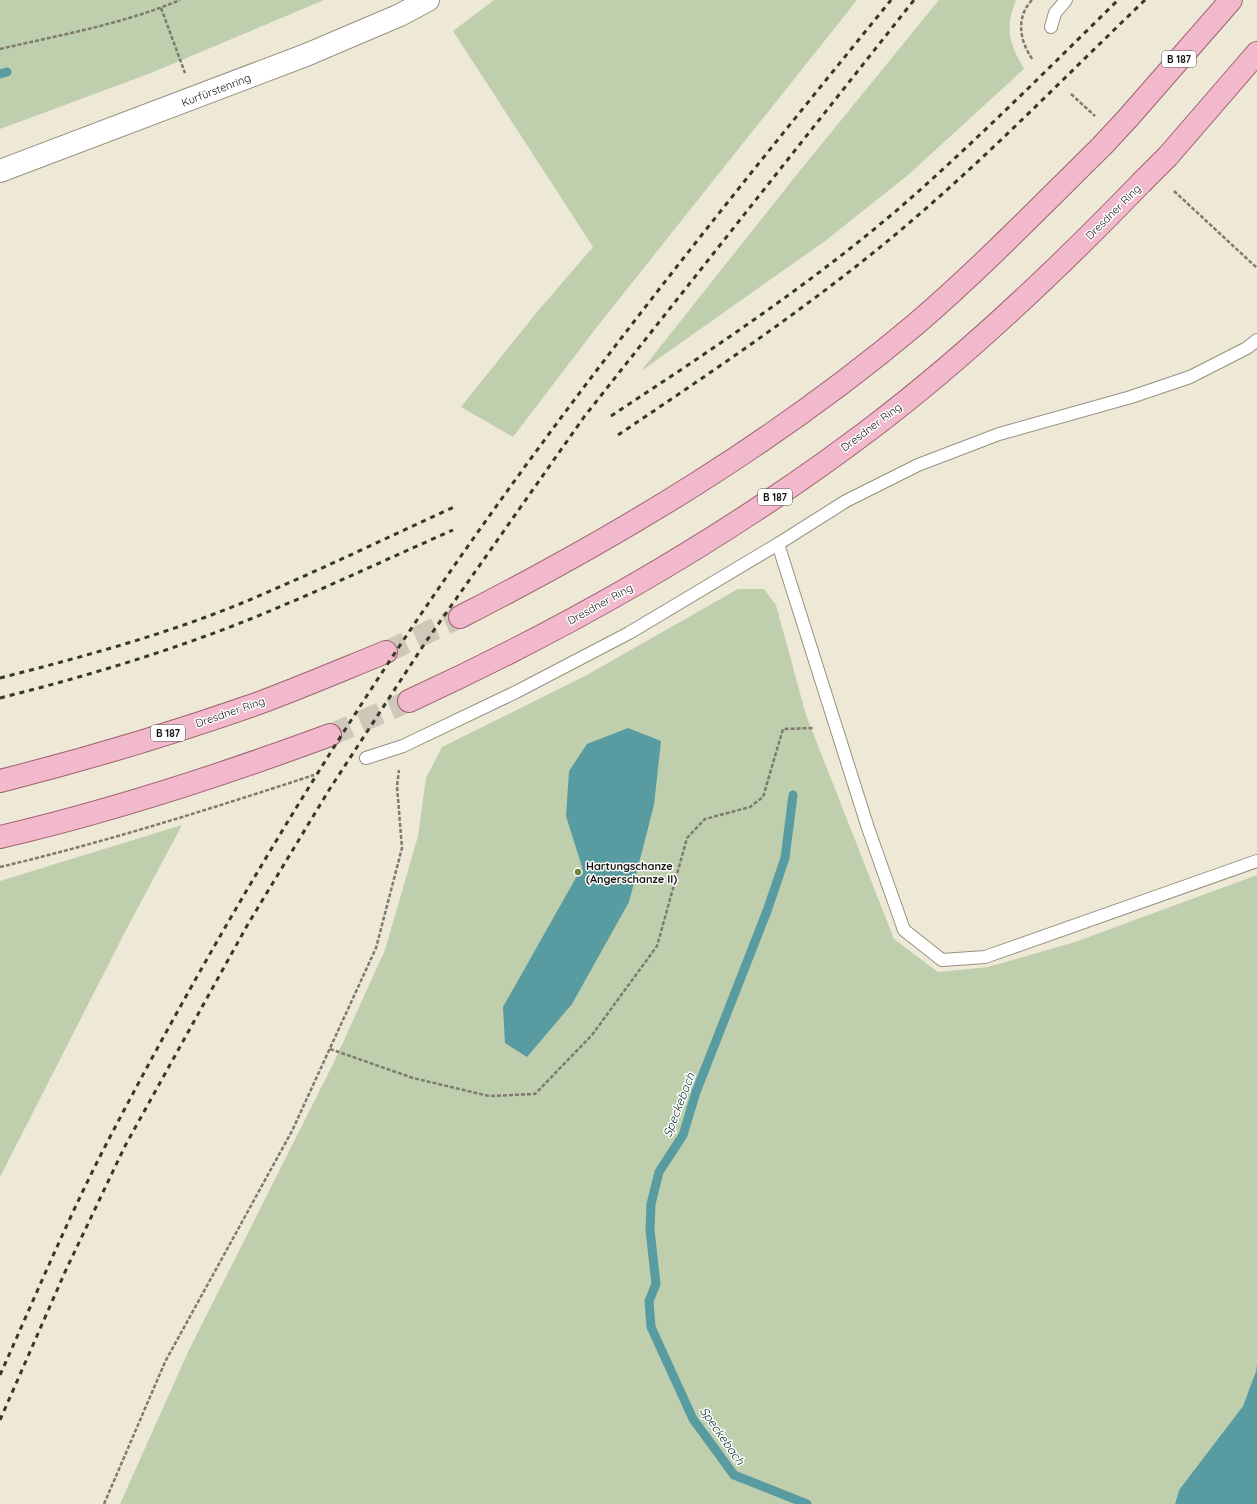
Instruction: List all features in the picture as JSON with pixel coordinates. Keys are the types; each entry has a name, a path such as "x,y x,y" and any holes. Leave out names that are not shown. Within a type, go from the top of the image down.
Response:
{"main road":[{"name":"B 187","path":"460,617 571,559 636,522 730,462 794,417 915,324 965,280 1102,146 1231,0"},
{"name":"Dresdner Ring","path":"409,701 478,669 589,612 728,529 870,429 1011,312 1168,156 1257,53"},
{"name":"Dresdner Ring","path":"0,781 105,753 203,722 260,702 386,652"},
{"path":"0,837 85,816 151,796 330,735"}],"street":[{"name":"Kurfürstenring","path":"0,172 306,55 400,14 428,0"}],"lane":[{"path":"1051,27 1055,13 1066,0"},
{"path":"366,758 403,746 516,692 628,633 778,544 846,501 918,465 1000,434 1131,397 1190,377 1247,348 1257,340"},
{"path":"778,544 868,828 904,930 942,960 985,957 1257,861"}],"path":[{"path":"0,49 103,25 161,8 180,0"},
{"path":"1032,0 1026,6 1022,18 1021,33 1025,47 1034,60"},
{"path":"161,8 195,98"},
{"path":"1071,94 1095,116"},
{"path":"1174,191 1257,268"},
{"path":"330,1048 413,1078 489,1096 535,1094 592,1035 657,946 687,838 705,819 750,807 763,796 783,729 835,726"},
{"path":"104,1504 165,1362 292,1131 376,948 402,848 397,786 403,746"}],"green space":[{"path":"0,0 324,0 151,73 0,129"},
{"path":"494,0 857,0 596,328 513,437 461,407 537,312 593,247 453,31"},
{"path":"939,0 1016,0 1010,19 1010,36 1015,51 1024,69 908,175 825,241 641,371 798,173"},
{"path":"738,589 764,589 776,605 806,715 894,939 938,972 988,967 1075,942 1257,875 1257,1363 1256,1371 1243,1406 1179,1490 1175,1504 120,1504 188,1352 335,1060 385,950 418,836 426,778 442,747 585,676"},
{"path":"182,825 126,930 0,1177 0,881"}],"water":[{"path":"628,728 661,741 654,805 629,902 572,1004 527,1057 505,1043 503,1007 582,867 566,816 569,771 587,744"},
{"path":"1257,1363 1257,1504 1175,1504 1179,1490 1243,1406 1256,1371"}],"waterway":[{"path":"0,74 7,72"},
{"name":"Speckebach","path":"793,795 785,858 767,911 696,1092 683,1135 659,1172 651,1204 650,1230 656,1284 649,1301 651,1327 693,1419 734,1475 807,1504"}],"tunnel":[{"path":"386,652 460,617"},
{"path":"330,735 409,701"}],"railway":[{"path":"0,1375 81,1194 153,1056 241,899 335,746 384,670 485,522 533,455 633,323 735,193 891,0"},
{"path":"0,1420 65,1272 125,1146 248,924 329,790 425,643 584,417 914,0"},
{"path":"611,416 770,309 884,221 970,144 1118,0"},
{"path":"618,435 778,325 818,296 894,236 986,154 1145,0"},
{"path":"0,678 122,645 213,615 296,580 454,507"},
{"path":"0,698 125,663 218,632 300,598 453,530"}],"place":[{"name":"Hartungschanze (Angerschanze II)","path":"578,872"}]}
